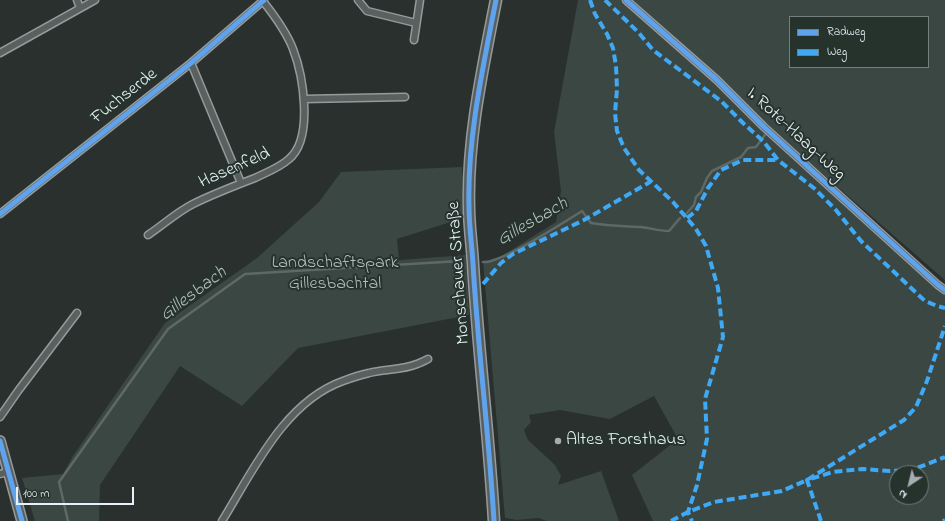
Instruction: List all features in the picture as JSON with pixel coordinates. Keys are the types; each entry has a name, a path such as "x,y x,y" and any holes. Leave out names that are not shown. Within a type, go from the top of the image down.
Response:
{"main road":[{"name":"Monschauer Straße","path":"494,521 469,206 471,150 476,110 496,0"}],"street":[{"path":"77,0 80,8"},
{"path":"0,53 95,0"},
{"name":"Fuchserde","path":"0,214 191,63 263,0"},
{"name":"Hasenfeld","path":"148,235 192,205 278,168 291,158 300,142 304,122 304,100 298,66 293,48 283,28 263,0"},
{"path":"358,0 368,11 416,23"},
{"path":"414,40 420,0"},
{"name":"I. Rote-Haag-Weg","path":"626,0 717,80 764,127 945,290"},
{"path":"191,63 241,184"},
{"path":"304,100 405,96"},
{"path":"0,417 77,314"},
{"path":"222,521 280,429 299,408 315,395 341,381 369,373 416,365 428,359"},
{"path":"0,441 4,473 22,521"}],"green space":[{"path":"578,0 621,0 703,70 871,228 945,294 945,521 653,521 632,475 678,439 654,396 610,419 560,410 529,415 531,422 524,430 528,440 555,465 561,476 558,485 601,471 619,521 547,521 538,518 517,520 505,518 483,261 497,259 556,222 561,191 554,132"},
{"path":"633,0 945,0 945,280 766,125 706,66"},
{"name":"Landschaftspark Gillesbachtal","path":"462,167 463,218 397,239 399,260 466,255 469,315 298,348 242,406 180,366 100,485 99,521 35,521 22,478 63,474 73,456 165,323 257,258 319,202 341,172"}],"waterway":[{"name":"Gillesbach","path":"686,214 694,205 696,197 701,192 712,171 741,157 748,148 756,147 767,132"},
{"name":"Gillesbach","path":"483,262 491,261 517,250 582,211 591,223 641,227 665,231 669,231 680,218"},
{"name":"Gillesbach","path":"68,521 59,482 168,329 245,274 460,261"}],"marked path":[{"path":"590,0 595,14 607,34 613,48 616,66 617,89 615,113 617,131 624,148 639,170 673,202 696,229 706,246 718,288 723,337 705,399 707,439 697,485 688,512 692,521"},
{"path":"605,0 639,33 653,50 721,101 763,141 778,160 815,189 835,209 861,241 925,301 945,308"},
{"path":"687,218 696,211 708,188 721,170 743,160 778,160"},
{"path":"483,284 501,263 513,254 584,220 650,182"},
{"path":"671,521 688,512 714,502 782,491 807,480 904,420 916,407 927,381 945,326"},
{"path":"821,521 807,480 833,472 862,469 890,471 912,470 945,457"}],"cycle path":[{"path":"0,214 191,63 264,0"},
{"path":"494,521 470,228 469,181 473,129 496,0"},
{"path":"626,0 717,80 764,127 945,290"},
{"path":"0,441 22,521"}],"place":[{"name":"Altes Forsthaus","path":"558,441"}]}
